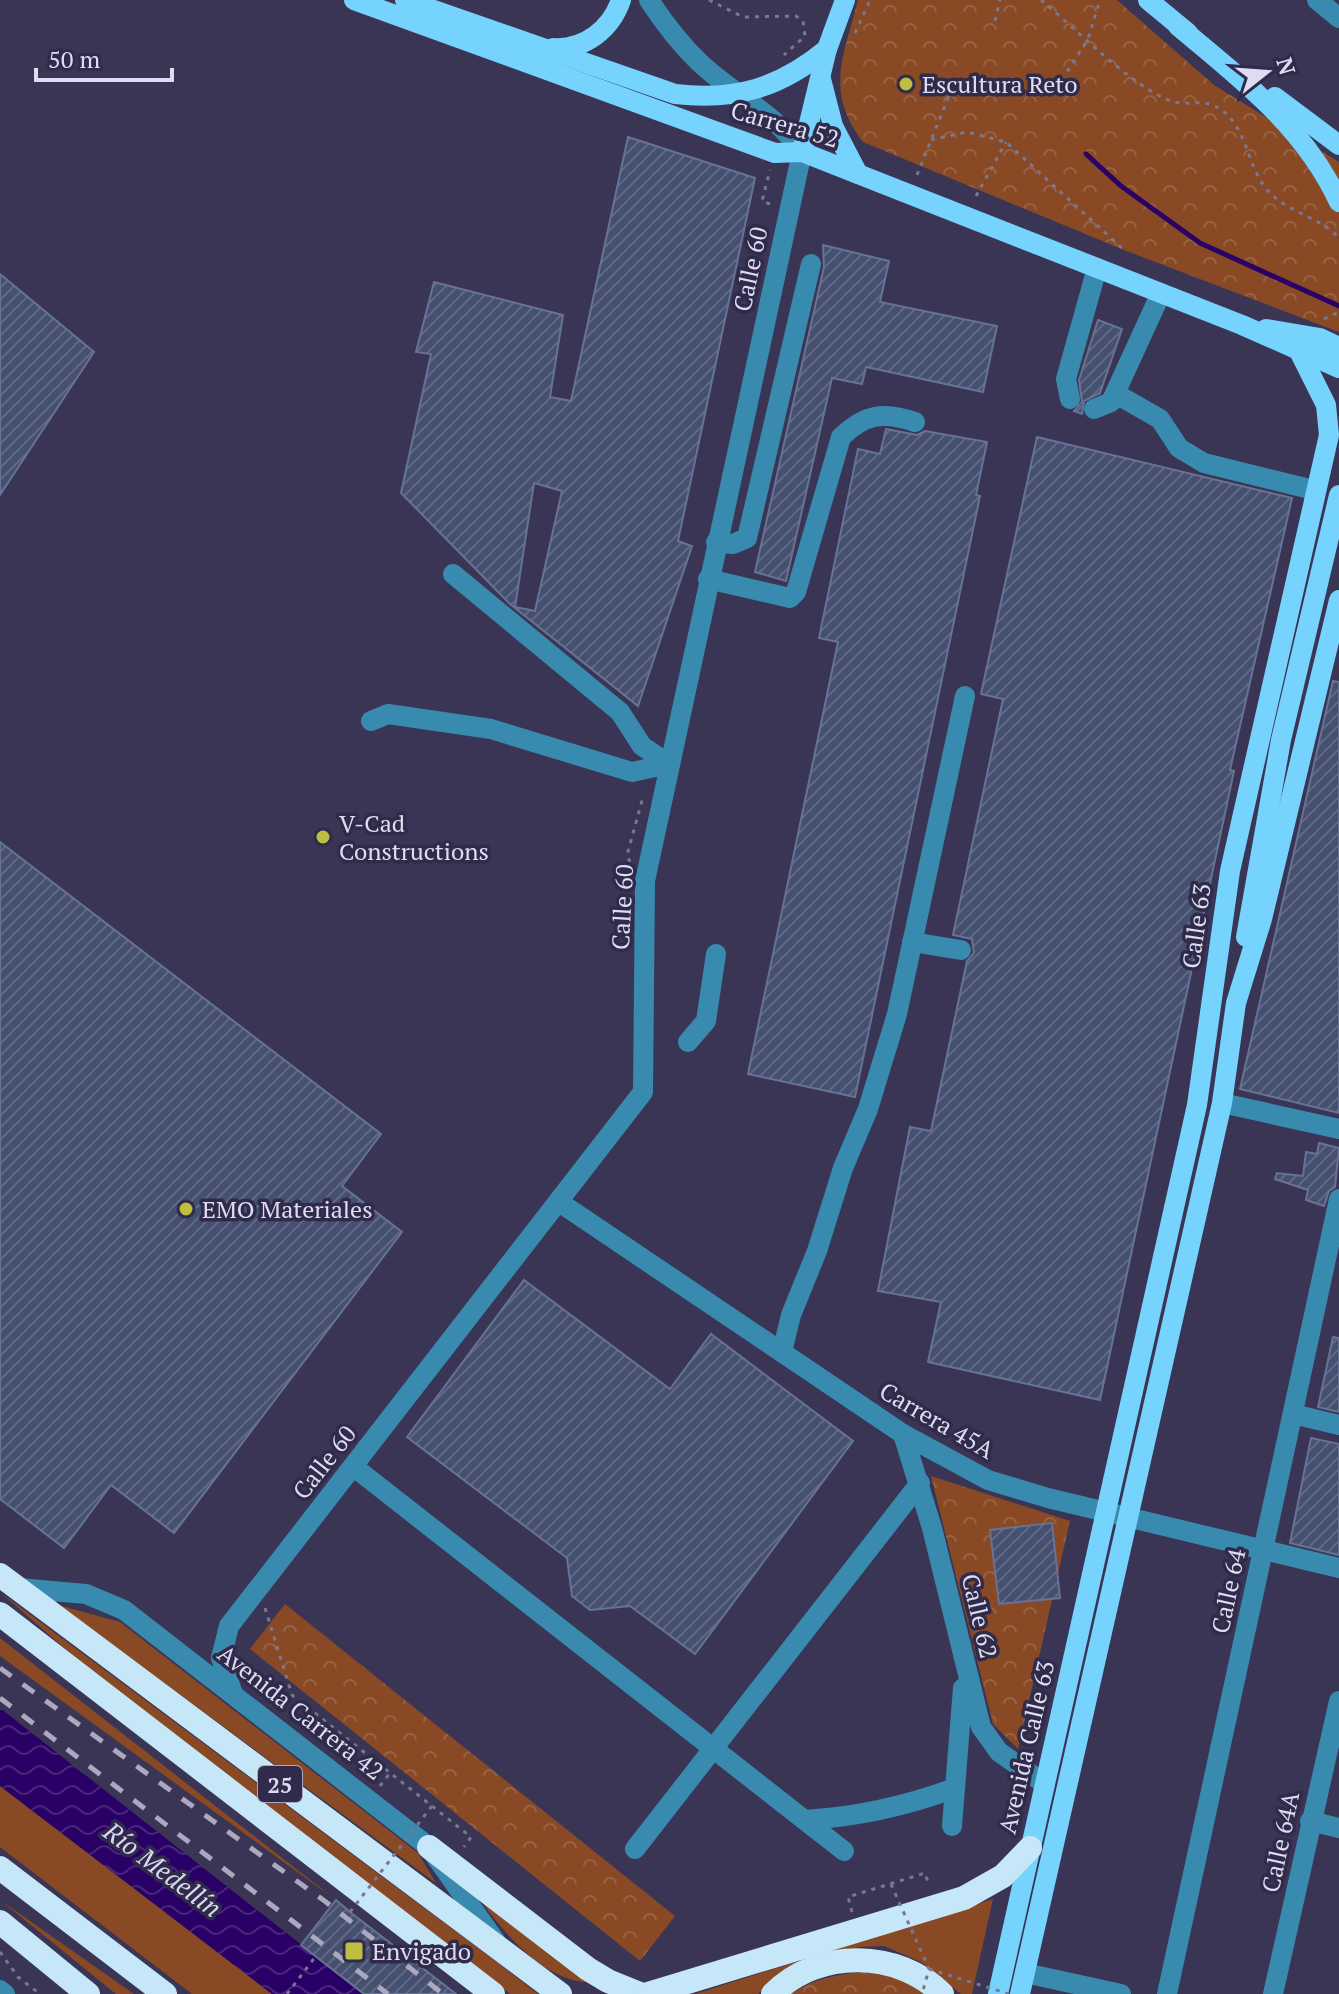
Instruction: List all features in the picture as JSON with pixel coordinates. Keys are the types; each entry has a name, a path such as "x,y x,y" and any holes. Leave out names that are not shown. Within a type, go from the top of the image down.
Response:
{"highway":[{"name":"Avenida Carrera 42","path":"9,1581 560,1994"},
{"name":"25","path":"0,1614 493,1994"},
{"path":"429,1847 588,1969 640,1994"},
{"path":"648,1994 964,1898 1003,1876 1030,1848"},
{"path":"0,1868 165,1994"},
{"path":"0,1885 70,1922"},
{"path":"0,1922 88,1994"},
{"path":"773,1994 820,1968 872,1958 915,1972 942,1994"}],"main road":[{"name":"Carrera 52","path":"354,0 775,153 802,152 1242,325 1339,368"},
{"path":"545,47 577,45 591,39 614,16 621,0"},
{"name":"Calle 60","path":"802,152 827,49 845,0"},
{"path":"1148,0 1260,96 1295,131 1336,195"},
{"name":"Carrera 52","path":"412,2 675,94 710,98 741,95 788,77 827,49"},
{"path":"1178,26 1339,145"},
{"path":"820,75 833,126 858,174"},
{"name":"Carrera 52","path":"1242,325 1320,338 1339,347"},
{"name":"Calle 63","path":"1106,1512 1197,1105 1230,871 1314,490 1329,435 1326,405 1300,353"},
{"path":"1329,435 1339,453"},
{"path":"1314,490 1339,482"},
{"path":"1128,1517 1222,1103 1267,813 1339,495"},
{"path":"1236,1003 1262,919 1332,659 1339,600"},
{"name":"Avenida Calle 63","path":"998,1994 1106,1512"},
{"name":"Avenida Calle 63","path":"1020,1994 1128,1517"}],"street":[{"path":"649,0 700,63 783,126 802,152"},
{"path":"1317,0 1339,18"},
{"name":"Calle 60","path":"233,1694 224,1674 222,1642 229,1626 643,1092 645,881 663,765 708,579 802,152"},
{"path":"716,542 733,544 747,538 811,264"},
{"path":"1070,399 1066,379 1097,268"},
{"path":"1094,409 1111,402 1116,394 1161,293"},
{"path":"1116,394 1160,419 1179,448 1204,463 1314,490"},
{"path":"708,579 790,598 796,592 841,437 857,421 875,415 892,414 915,422"},
{"path":"453,574 620,712 642,746 663,765"},
{"path":"782,1352 843,1168 868,1109 897,1014 965,696"},
{"path":"371,721 388,714 491,729 632,772 663,765"},
{"path":"912,942 961,950"},
{"path":"688,1042 706,1021 716,954"},
{"path":"1222,1103 1339,1129"},
{"name":"Calle 64","path":"1167,1994 1293,1414 1330,1286 1339,1199"},
{"name":"Carrera 45A","path":"559,1202 903,1434 988,1480 1339,1568"},
{"path":"1293,1414 1339,1425"},
{"name":"Calle 62","path":"903,1434 920,1483 977,1715 990,1741 1009,1761 1045,1784"},
{"path":"354,1467 844,1851"},
{"path":"635,1849 920,1483"},
{"name":"Avenida Carrera 42","path":"9,1581 86,1594 107,1601 233,1694 429,1847 503,1951"},
{"path":"952,1826 965,1668"},
{"name":"Calle 64A","path":"1273,1994 1339,1701"},
{"path":"805,1820 846,1818 917,1802 955,1788"},
{"path":"1310,1821 1339,1828"},
{"path":"1025,1973 1121,1994"}],"path":[{"path":"709,0 743,17 796,16 806,28 805,36"},
{"path":"850,44 870,0"},
{"path":"995,21 1000,0"},
{"path":"1041,0 1138,81 1171,101 1213,105 1239,128 1268,192 1322,223 1339,238"},
{"path":"1062,80 1088,39 1100,0"},
{"path":"917,175 951,91"},
{"path":"931,140 967,132 1006,142 1124,250"},
{"path":"976,196 1006,142"},
{"path":"1315,323 1339,312"},
{"path":"635,873 627,855 639,800 651,789 663,765"},
{"path":"259,1587 292,1695 471,1837"},
{"path":"350,1912 432,1806"},
{"path":"848,1897 925,1873"},
{"path":"891,1884 929,1969 922,1994"},
{"path":"0,1952 18,1977 40,1994"},
{"path":"287,1994 316,1956"},
{"path":"929,1969 1009,1994"}],"green space":[{"path":"858,0 1117,0 1214,85 1339,162 1339,332 1124,250 863,142 851,123 841,89 843,56"},
{"path":"931,1476 1070,1521 1018,1749 993,1724"},
{"path":"0,1592 538,1994 510,1994 117,1694"},
{"path":"285,1604 675,1916 640,1961 250,1649"},
{"path":"58,1605 120,1622 418,1853 436,1883"},
{"path":"0,1638 336,1900 0,1656"},
{"path":"0,1786 272,1994 192,1994 0,1847"},
{"path":"993,1899 972,1994 961,1994 921,1962 884,1946 859,1947 783,1971 758,1994 695,1994"},
{"path":"0,1900 134,1994 116,1994"},
{"path":"481,1901 590,1983 557,1974 542,1965 515,1942"},
{"path":"874,1971 901,1979 926,1994 791,1994 831,1977"}],"water":[{"name":"Río Medellín","path":"0,1708 364,1994 272,1994 0,1786"}],"building":[{"path":"628,137 755,178 678,541 692,546 638,706 510,604 401,493 431,354 416,352 434,282 563,315 550,397 571,401","holes":["534,483 562,491 535,611 515,607"]},
{"path":"823,245 889,261 880,302 997,326 983,392 866,367 862,384 832,378 786,581 755,572 824,267"},
{"path":"0,274 94,352 0,495"},
{"path":"1098,320 1122,329 1100,393 1084,401 1082,414 1074,411 1082,402 1079,380"},
{"path":"886,429 917,435 925,431 987,442 976,495 980,496 855,1097 748,1074 838,642 819,638 858,449 880,454"},
{"path":"1037,437 1292,498 1230,770 1234,771 1100,1400 928,1362 941,1302 878,1291 910,1127 931,1131 967,961 974,953 972,939 953,935 1003,699 981,694"},
{"path":"1333,681 1339,682 1339,1113 1240,1089"},
{"name":"EMO Materiales","path":"0,842 381,1134 342,1186 402,1232 174,1533 111,1485 64,1548 0,1499"},
{"path":"1319,1143 1339,1148 1335,1187 1329,1191 1324,1206 1306,1200 1308,1190 1275,1179 1277,1173 1303,1176 1306,1152 1317,1154"},
{"path":"524,1280 670,1389 711,1334 853,1441 695,1654 630,1606 590,1610 572,1596 567,1558 407,1437"},
{"path":"1333,1337 1339,1338 1339,1412 1318,1407"},
{"path":"1311,1438 1339,1444 1339,1555 1290,1543"},
{"path":"1052,1523 1060,1598 999,1604 990,1530"},
{"name":"Envigado","path":"336,1900 456,1994 364,1994 301,1945"}],"waterway":[{"path":"1086,154 1121,186 1200,243 1339,306"}],"railway":[{"path":"0,1668 326,1902 443,1994"},
{"path":"0,1698 388,1994"}],"place":[{"name":"Escultura Reto","path":"906,84"},
{"name":"V-Cad Constructions","path":"323,837"},
{"name":"EMO Materiales","path":"186,1209"},
{"name":"Envigado","path":"354,1951"}]}
